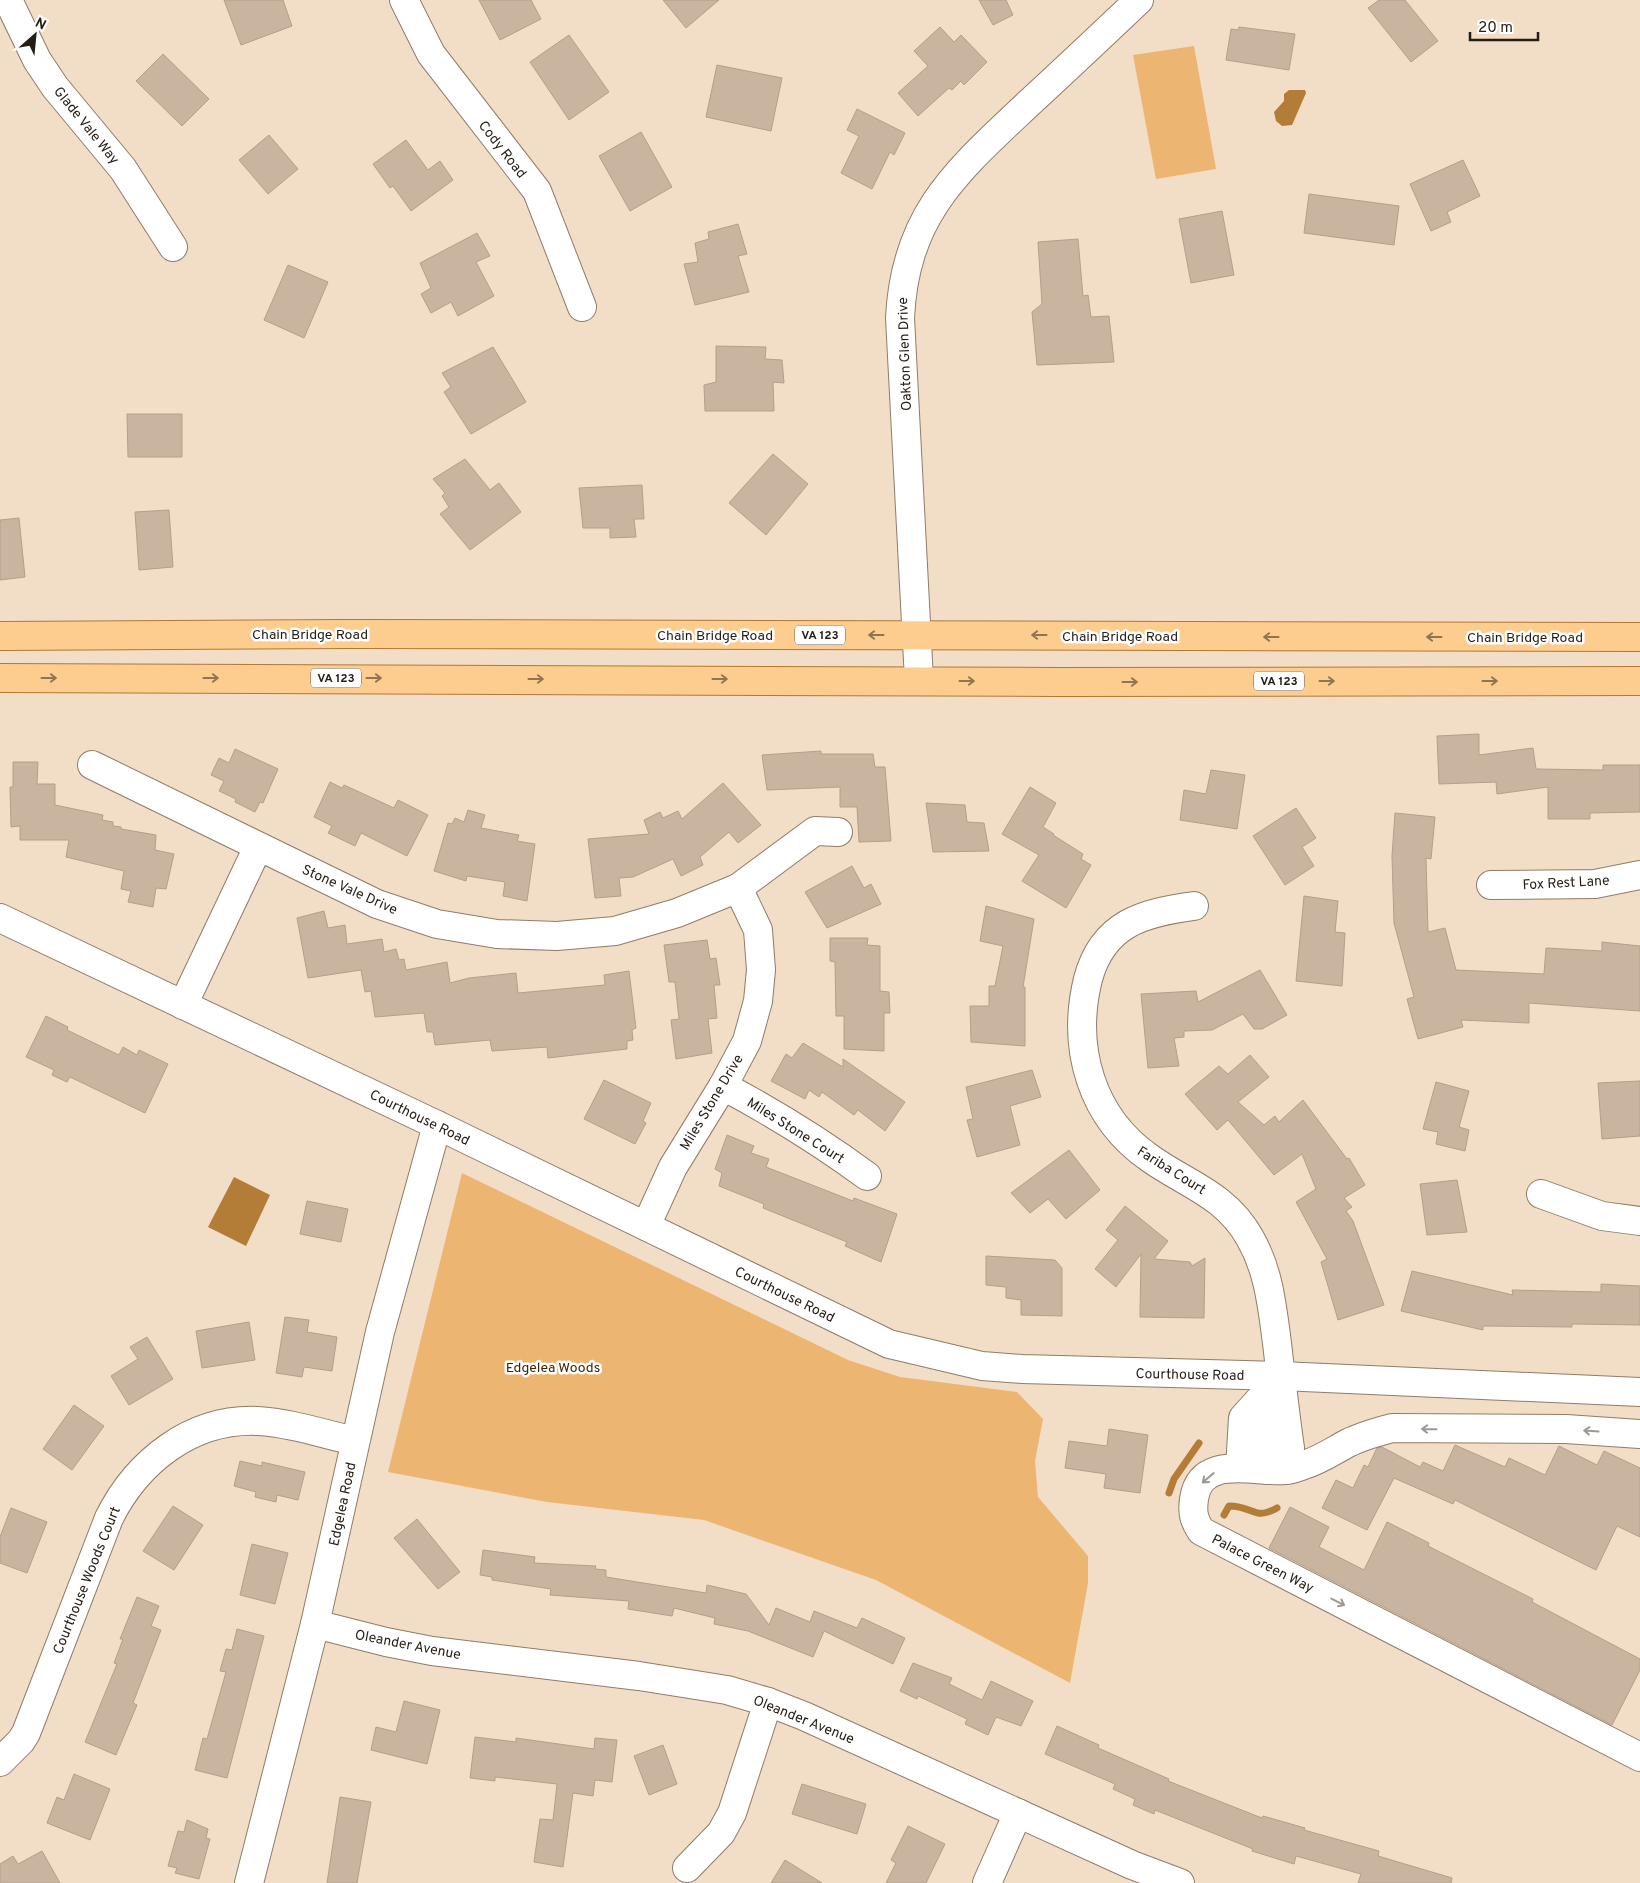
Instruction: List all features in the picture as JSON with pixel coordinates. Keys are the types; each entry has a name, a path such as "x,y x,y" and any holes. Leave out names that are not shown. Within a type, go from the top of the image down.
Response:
{"main road":[{"name":"Chain Bridge Road","path":"0,636 917,635 1640,637"},
{"name":"VA 123","path":"0,678 1640,681"}],"street":[{"name":"Cody Road","path":"404,0 431,54 537,191 582,307"},
{"name":"Oakton Glen Drive","path":"919,680 900,318 904,279 915,240 935,201 962,167 1139,0"},
{"name":"Glade Vale Way","path":"18,4 41,67 55,87 123,169 173,247"},
{"name":"Stone Vale Drive","path":"92,765 377,904 437,924 497,934 557,936 615,931 677,913 738,888 815,831 838,832"},
{"path":"183,1005 258,847"},
{"name":"Fox Rest Lane","path":"1491,885 1595,884 1640,875"},
{"name":"Miles Stone Drive","path":"646,1226 673,1167 723,1086 747,1041 758,1001 761,970 758,930 738,888"},
{"name":"Fariba Court","path":"1194,906 1155,911 1136,918 1113,934 1100,950 1089,976 1082,1003 1081,1034 1084,1061 1100,1103 1110,1120 1134,1146 1218,1199 1237,1218 1250,1237 1262,1262 1269,1284 1281,1376"},
{"name":"Courthouse Road","path":"0,918 437,1125 889,1344 933,1356 982,1366 1022,1369 1281,1376 1640,1392"},
{"name":"Miles Stone Court","path":"723,1086 781,1117 824,1144 867,1176"},
{"name":"Edgelea Road","path":"249,1883 315,1624 380,1332 437,1125"},
{"path":"1541,1194 1602,1216 1640,1221"},
{"path":"1240,1468 1244,1418 1281,1376"},
{"path":"1276,1470 1268,1416 1281,1376"},
{"name":"Courthouse Woods Court","path":"0,1762 22,1741 26,1733 109,1518 127,1486 151,1460 170,1446 190,1435 224,1424 256,1421 281,1424 355,1441"},
{"name":"Palace Green Way","path":"1640,1434 1566,1430 1392,1428 1369,1434 1324,1457 1276,1470 1240,1468 1218,1470 1206,1477 1195,1492 1192,1510 1194,1521 1201,1531 1640,1757"},
{"name":"Oleander Avenue","path":"315,1624 432,1652 639,1676 727,1690 768,1702 804,1716 1132,1865 1180,1883"},
{"path":"687,1868 721,1833 732,1813 768,1702"},
{"path":"987,1883 1018,1813"}],"green space":[{"path":"1194,46 1216,169 1156,179 1133,55"},
{"name":"Edgelea Woods","path":"462,1173 848,1360 900,1377 1017,1392 1043,1419 1035,1461 1038,1497 1088,1556 1088,1583 1070,1683 876,1580 704,1520 547,1502 388,1472"}],"shaded area":[{"path":"1289,90 1305,90 1306,93 1292,125 1282,126 1276,121 1274,112 1284,101 1284,94"},
{"path":"234,1177 270,1195 246,1246 208,1227"}],"building":[{"path":"224,0 283,0 292,26 241,45"},
{"path":"479,0 531,0 541,19 500,40"},
{"path":"663,0 719,0 686,28"},
{"path":"979,0 1006,0 1013,15 993,25"},
{"path":"1379,0 1405,0 1438,41 1411,62 1368,8"},
{"path":"940,27 954,42 961,35 987,62 964,85 961,81 952,90 949,88 918,116 898,93 928,66 914,51"},
{"path":"1239,27 1295,34 1289,70 1226,60 1231,29 1238,30"},
{"path":"569,35 609,92 569,120 530,62"},
{"path":"163,54 209,99 182,126 136,81"},
{"path":"717,65 782,78 771,131 706,117"},
{"path":"857,109 905,133 894,155 890,152 872,189 841,173 859,136 847,130"},
{"path":"641,132 672,187 630,211 599,156"},
{"path":"269,135 298,169 268,194 239,160"},
{"path":"406,140 428,170 440,161 453,180 411,211 393,186 390,188 373,164"},
{"path":"1463,160 1480,196 1447,212 1451,222 1431,231 1410,184"},
{"path":"1309,194 1399,206 1394,245 1304,233"},
{"path":"1222,211 1234,275 1191,283 1179,219"},
{"path":"738,224 747,254 738,256 749,292 695,305 684,264 698,262 695,243 709,239 708,232"},
{"path":"477,233 490,256 476,262 494,296 458,316 451,302 431,313 421,294 431,288 420,263"},
{"path":"1078,239 1083,296 1088,295 1091,317 1109,316 1114,362 1037,365 1032,312 1042,304 1038,242"},
{"path":"288,265 328,282 304,338 264,320"},
{"path":"716,346 766,347 765,359 782,360 784,383 773,382 774,411 705,411 704,385 716,382"},
{"path":"493,347 526,402 471,434 444,392 451,387 442,373"},
{"path":"127,414 182,414 182,457 128,457"},
{"path":"773,454 808,484 766,535 729,503"},
{"path":"465,459 490,490 499,483 521,512 470,550 440,514 449,507 442,496 445,493 433,479"},
{"path":"642,485 644,519 634,519 636,537 610,538 610,528 583,528 579,488"},
{"path":"169,510 173,567 139,570 135,512"},
{"path":"19,518 25,577 0,580 0,520"},
{"path":"1479,734 1479,755 1533,748 1536,769 1603,770 1603,765 1640,765 1640,812 1590,813 1590,819 1548,819 1548,787 1497,794 1496,782 1439,784 1437,736"},
{"path":"235,749 278,769 263,803 260,802 255,812 235,802 236,799 219,791 224,781 211,775 219,758 229,763"},
{"path":"821,751 821,754 873,754 875,767 885,767 891,841 859,842 857,807 840,807 840,787 767,790 762,755"},
{"path":"13,762 38,762 37,784 55,784 55,805 103,815 102,820 113,822 113,826 121,827 121,829 156,835 155,850 174,854 166,889 156,888 153,907 128,902 131,891 121,889 124,871 66,857 69,840 20,840 20,826 11,827 10,787 13,787"},
{"path":"1211,770 1245,775 1237,829 1180,820 1184,790 1206,794"},
{"path":"330,782 342,788 344,785 394,808 398,800 428,815 407,856 361,833 355,846 328,833 332,826 314,817"},
{"path":"723,783 761,825 738,843 729,832 700,857 703,865 681,876 673,859 633,877 619,878 621,896 595,898 588,839 649,834 644,820 660,812 663,818 678,811 682,819"},
{"path":"1030,787 1056,803 1043,827 1083,854 1081,859 1091,865 1066,908 1022,881 1039,855 1002,834"},
{"path":"926,803 965,805 967,822 984,823 989,851 933,852"},
{"path":"1296,808 1316,838 1302,847 1314,866 1285,885 1253,836"},
{"path":"468,810 485,815 481,828 519,835 517,841 535,844 527,901 503,896 505,882 467,876 466,881 434,871 448,823 452,824 455,818 464,822"},
{"path":"1395,813 1435,817 1431,859 1426,858 1428,932 1445,928 1456,970 1544,974 1546,948 1602,951 1602,942 1640,946 1640,1011 1529,1003 1529,1023 1461,1020 1463,1027 1418,1039 1407,999 1414,997 1394,923 1392,856"},
{"path":"852,866 864,888 871,884 881,904 827,928 805,892"},
{"path":"1304,896 1338,901 1335,932 1345,933 1342,986 1296,981"},
{"path":"986,906 1034,919 1023,987 1025,987 1025,1046 971,1042 970,1006 989,1006 989,986 995,986 1003,946 980,941"},
{"path":"324,911 328,928 345,925 347,944 382,939 384,952 396,949 399,960 404,959 406,970 447,962 450,983 469,978 516,973 518,993 605,985 604,975 629,971 636,1028 632,1030 633,1040 627,1041 627,1049 548,1058 547,1047 492,1051 490,1040 435,1045 433,1032 427,1032 424,1013 375,1017 371,991 365,992 361,970 308,978 297,918"},
{"path":"830,938 868,938 867,945 880,946 880,991 889,992 890,1013 884,1013 884,1051 844,1049 844,1016 836,1016 835,962 830,961"},
{"path":"707,940 710,959 716,958 720,985 714,985 717,1018 708,1019 712,1053 676,1059 671,1020 679,1019 675,982 669,982 664,945"},
{"path":"1260,970 1287,1015 1262,1029 1254,1029 1243,1014 1212,1030 1184,1031 1184,1037 1174,1038 1179,1066 1148,1068 1141,994 1196,991 1198,1002"},
{"path":"46,1016 68,1027 67,1030 119,1055 123,1047 137,1055 139,1050 168,1064 145,1113 70,1077 67,1082 52,1075 54,1070 26,1057"},
{"path":"803,1043 843,1067 843,1059 905,1102 885,1131 858,1110 854,1115 822,1092 819,1097 809,1090 805,1099 771,1081 786,1054 792,1058"},
{"path":"1250,1055 1269,1077 1238,1102 1264,1125 1275,1116 1279,1122 1303,1100 1347,1159 1349,1158 1365,1185 1344,1198 1352,1207 1346,1211 1353,1221 1384,1305 1338,1320 1321,1262 1327,1259 1296,1202 1316,1189 1302,1154 1274,1175 1228,1120 1217,1130 1185,1094 1219,1066 1228,1074"},
{"path":"1032,1070 1041,1097 1010,1106 1020,1145 977,1157 967,1120 973,1119 966,1087"},
{"path":"604,1080 651,1103 643,1121 646,1123 635,1144 584,1119"},
{"path":"1640,1081 1640,1136 1602,1139 1598,1083"},
{"path":"1436,1082 1469,1091 1459,1127 1469,1130 1465,1151 1436,1144 1438,1132 1423,1129"},
{"path":"727,1135 754,1146 751,1153 769,1159 766,1167 853,1201 854,1198 897,1214 881,1262 845,1246 847,1242 763,1208 764,1204 719,1186 722,1173 715,1169"},
{"path":"1069,1150 1100,1190 1066,1219 1048,1199 1030,1213 1011,1193"},
{"path":"1457,1180 1467,1232 1427,1235 1420,1184"},
{"path":"307,1201 348,1209 341,1242 300,1234"},
{"path":"1125,1206 1168,1241 1154,1259 1190,1262 1192,1266 1205,1258 1204,1318 1140,1317 1141,1254 1116,1287 1095,1269 1118,1240 1106,1230"},
{"path":"986,1256 1055,1260 1062,1268 1062,1316 1021,1315 1021,1300 1006,1298 1006,1287 986,1285"},
{"path":"1412,1271 1513,1295 1512,1290 1601,1292 1601,1284 1640,1286 1640,1325 1572,1324 1572,1327 1483,1326 1483,1330 1401,1311"},
{"path":"285,1317 309,1320 307,1332 337,1337 332,1371 304,1367 302,1377 276,1373"},
{"path":"249,1322 255,1360 202,1368 196,1331"},
{"path":"147,1337 173,1379 129,1405 111,1376 138,1359 130,1347"},
{"path":"74,1405 104,1426 72,1470 43,1449"},
{"path":"1109,1429 1148,1435 1140,1493 1104,1488 1106,1474 1065,1468 1069,1441 1107,1446"},
{"path":"1455,1445 1505,1467 1509,1458 1545,1475 1559,1446 1597,1465 1604,1451 1640,1468 1640,1537 1617,1526 1596,1570 1455,1500 1453,1504 1394,1478 1367,1530 1322,1508 1336,1480 1353,1488 1364,1465 1368,1467 1377,1448 1382,1447 1420,1467 1423,1462 1443,1471"},
{"path":"240,1461 262,1466 262,1462 305,1472 298,1500 277,1495 276,1502 255,1497 256,1492 234,1486"},
{"path":"173,1506 203,1525 174,1570 143,1551"},
{"path":"1290,1507 1329,1527 1319,1547 1364,1570 1387,1522 1429,1543 1428,1546 1533,1599 1532,1602 1640,1659 1640,1670 1612,1725 1269,1548"},
{"path":"11,1508 47,1522 27,1573 0,1563 0,1537"},
{"path":"417,1519 460,1572 438,1589 394,1538"},
{"path":"252,1544 288,1553 275,1604 240,1595"},
{"path":"483,1550 535,1557 534,1563 596,1566 595,1569 606,1570 606,1577 706,1593 707,1585 746,1594 769,1625 776,1608 810,1622 814,1611 857,1628 862,1618 905,1638 893,1664 824,1631 813,1657 748,1631 714,1624 715,1618 674,1608 672,1616 628,1609 629,1601 550,1595 551,1589 492,1580 492,1577 480,1575"},
{"path":"137,1597 159,1606 151,1626 161,1630 133,1703 137,1705 116,1755 85,1742 117,1664 114,1663 123,1639 120,1639"},
{"path":"237,1629 264,1636 227,1778 195,1770 203,1738 207,1739 226,1672 220,1671 226,1649 232,1650"},
{"path":"913,1663 952,1678 949,1684 982,1700 991,1681 1033,1701 1021,1726 996,1717 988,1735 965,1724 967,1719 918,1696 917,1699 900,1691"},
{"path":"404,1701 440,1710 427,1764 371,1750 376,1727 396,1732"},
{"path":"1057,1726 1099,1745 1098,1748 1169,1779 1168,1781 1262,1818 1263,1816 1305,1828 1304,1830 1379,1851 1378,1856 1452,1878 1451,1883 1358,1883 1361,1874 1296,1856 1294,1864 1252,1851 1253,1849 1155,1810 1154,1814 1133,1805 1135,1799 1113,1789 1115,1784 1045,1754"},
{"path":"475,1737 516,1742 516,1738 594,1749 595,1738 617,1740 612,1782 595,1780 593,1796 573,1793 563,1867 534,1862 540,1819 553,1820 557,1784 495,1777 495,1781 470,1778"},
{"path":"663,1745 677,1784 649,1795 634,1756"},
{"path":"74,1774 110,1789 90,1840 47,1823 57,1797 64,1800"},
{"path":"802,1784 866,1804 857,1834 792,1814"},
{"path":"340,1797 371,1802 357,1883 327,1883"},
{"path":"187,1820 208,1829 206,1838 210,1839 199,1879 175,1873 177,1868 168,1866 178,1831 184,1832"},
{"path":"908,1826 945,1844 926,1883 886,1883 896,1863 891,1860"},
{"path":"42,1851 60,1883 0,1883 0,1864 13,1856 18,1864"},
{"path":"785,1860 822,1883 771,1883"}],"waterway":[{"path":"1169,1493 1174,1479 1199,1443"},
{"path":"1224,1515 1229,1506 1244,1508 1258,1513 1269,1512 1277,1508"}]}
